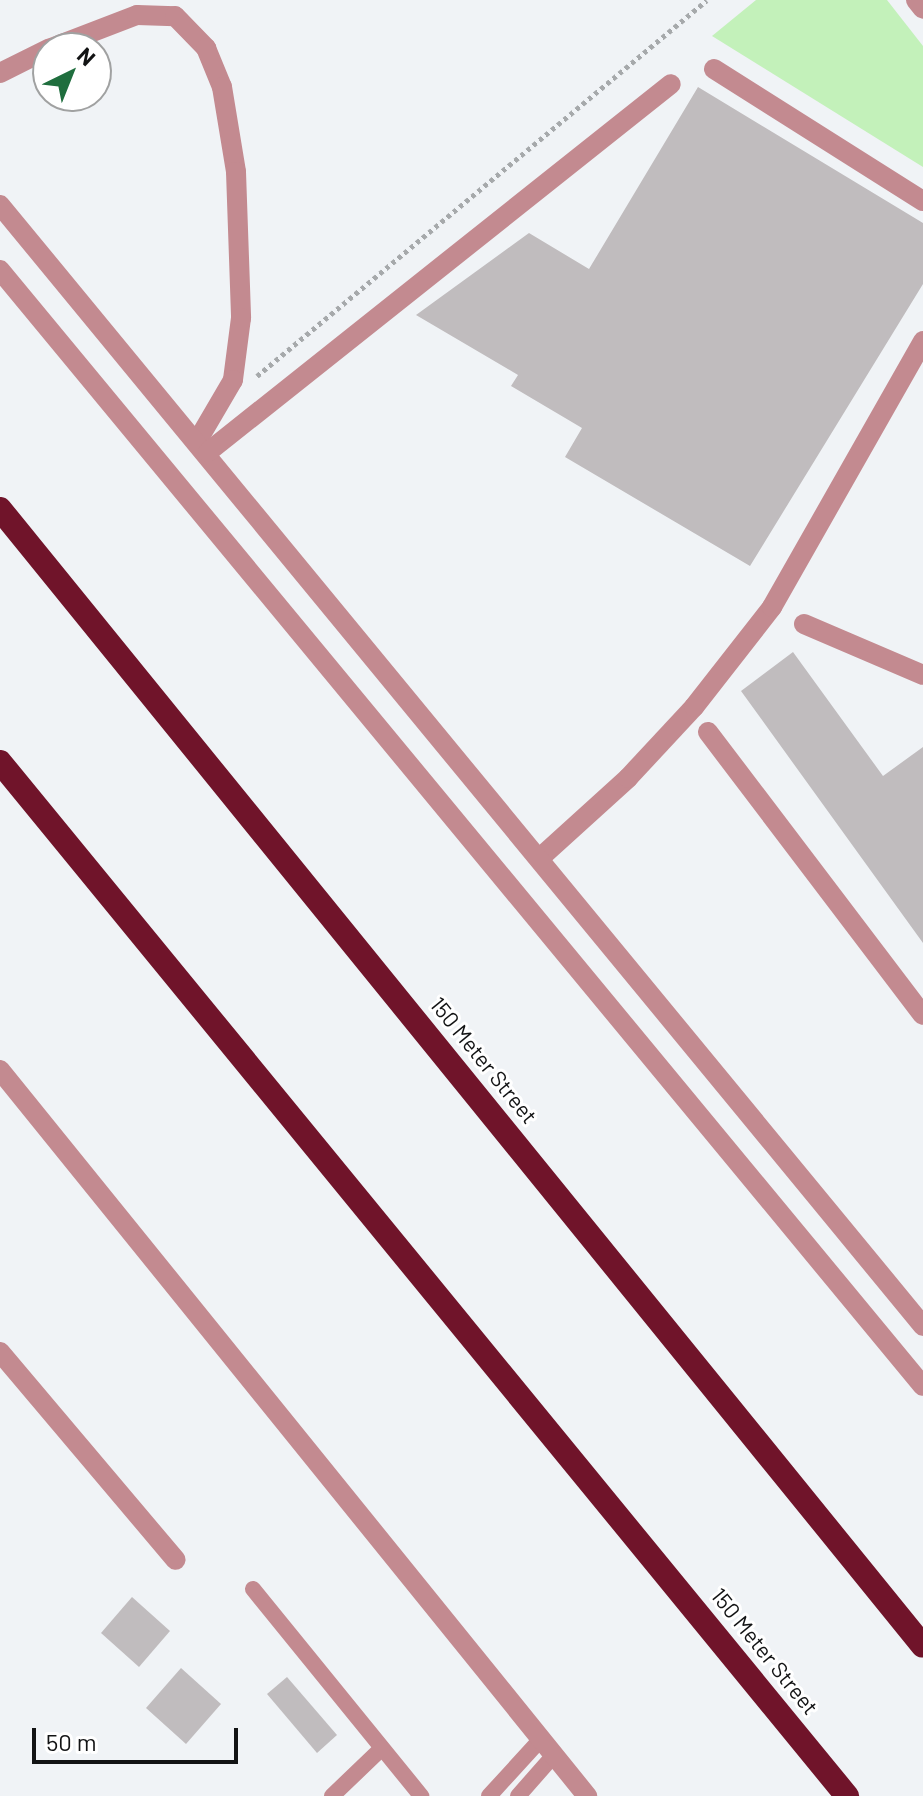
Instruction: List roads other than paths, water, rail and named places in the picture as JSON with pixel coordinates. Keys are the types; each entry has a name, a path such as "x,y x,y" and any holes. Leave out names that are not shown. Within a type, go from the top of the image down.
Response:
{"highway":[{"name":"150 Meter Street","path":"0,509 923,1646"},
{"name":"150 Meter Street","path":"0,762 847,1796"}],"street":[{"path":"916,0 923,9"},
{"path":"100,32 156,13 175,16 206,48 231,128 241,268 238,350 222,405 203,446"},
{"path":"0,73 32,58"},
{"path":"714,69 923,201"},
{"path":"203,446 671,84"},
{"path":"0,205 203,446 923,1326"},
{"path":"0,270 923,1386"},
{"path":"541,857 628,778 694,707 772,607 923,341"},
{"path":"804,624 923,675"},
{"path":"708,732 923,1015"},
{"path":"0,1070 587,1796"},
{"path":"0,1352 176,1560"}],"lane":[{"path":"253,1589 421,1796"},
{"path":"489,1796 541,1739"},
{"path":"332,1796 382,1748"},
{"path":"518,1796 554,1755"}]}
